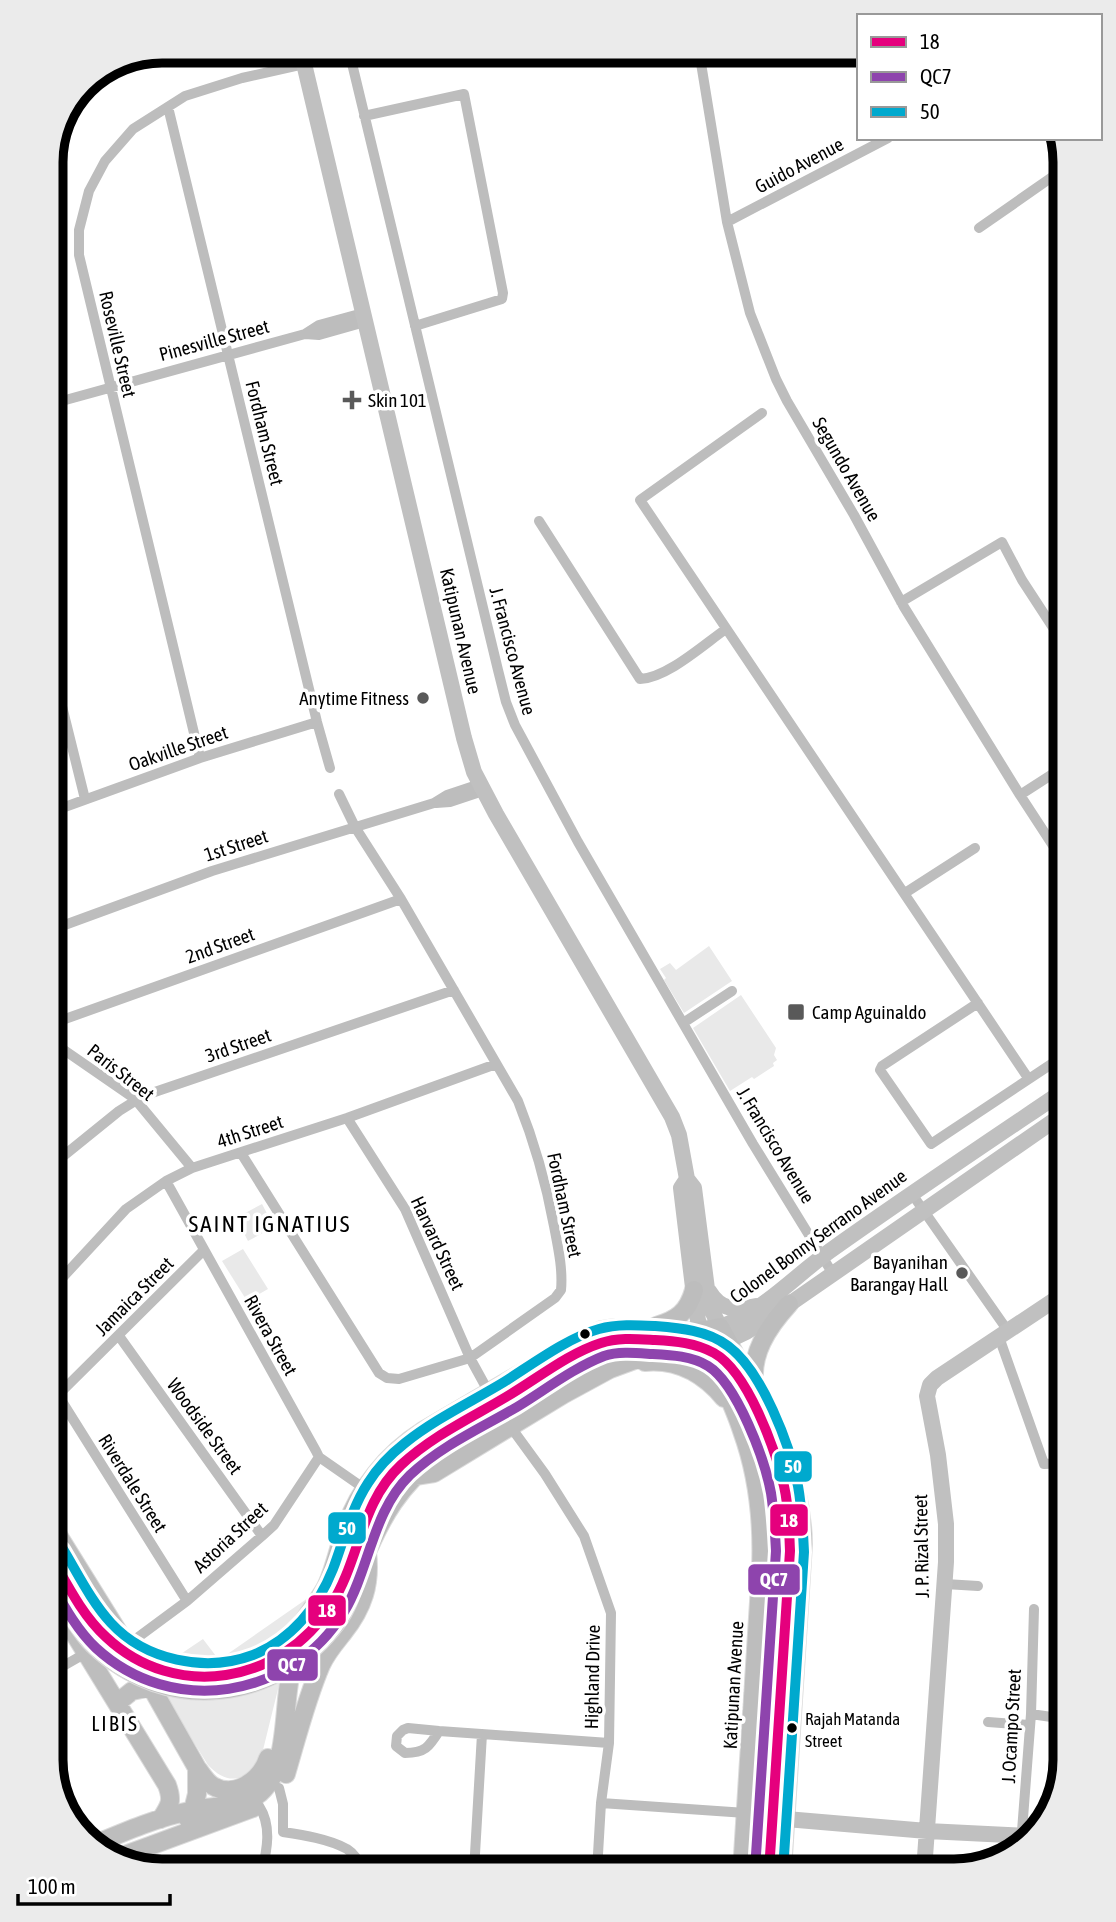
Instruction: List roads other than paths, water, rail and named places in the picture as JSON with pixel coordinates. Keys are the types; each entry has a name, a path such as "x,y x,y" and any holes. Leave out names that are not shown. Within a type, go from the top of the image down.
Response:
{"main road":[{"path":"639,1330 680,1317 701,1290"},
{"path":"756,1391 754,1373 759,1348 770,1327 789,1304"},
{"name":"Colonel Bonny Serrano Avenue","path":"105,1840 130,1829 193,1810 243,1802 257,1796 268,1783 275,1772 280,1753 290,1678 302,1626 326,1586 349,1519 365,1489 389,1458 415,1437 581,1339 614,1328 703,1338"},
{"name":"Colonel Bonny Serrano Avenue","path":"415,1476 434,1473 582,1383 610,1369 656,1352 723,1334"},
{"name":"Katipunan Avenue","path":"723,1334 779,1438 799,1500 803,1544 783,1859"},
{"name":"Katipunan Avenue","path":"703,1338 736,1413 750,1456 760,1516 761,1547 743,1859"},
{"path":"63,1568 87,1616 114,1644 138,1660 169,1673 187,1677 231,1676 258,1668 302,1642 318,1625 332,1606 359,1559 386,1511 415,1476 439,1455 582,1360 425,1446 401,1465 371,1505 359,1559 345,1609 337,1623 308,1654 264,1680 239,1688 210,1691 188,1690 140,1676 117,1663 87,1637 63,1598"},
{"path":"610,1369 655,1362 682,1367 701,1376 713,1386 736,1413"},
{"path":"750,1456 773,1445 779,1438"},
{"path":"750,1456 774,1453 786,1456"},
{"name":"Katipunan Avenue","path":"755,1859 779,1512 790,1551 770,1859"},
{"path":"129,1854 259,1806 267,1802 279,1788 322,1664 360,1608 368,1581 359,1559"},
{"path":"63,1562 125,1643 197,1768 209,1784 219,1789 239,1788 249,1785 258,1777 265,1767 290,1678"},
{"path":"63,1614 167,1785 171,1795 170,1804 161,1819"},
{"path":"117,1703 132,1691 151,1687"},
{"path":"175,1836 193,1810 197,1794 197,1768"}],"street":[{"name":"Roseville Street","path":"200,758 79,255 79,230 89,191 105,161 133,129 186,96 285,63"},
{"name":"Katipunan Avenue","path":"303,63 474,772 672,1117 679,1135 687,1179 681,1188 701,1290 703,1338"},
{"name":"J. Francisco Avenue","path":"352,63 506,702 515,725 578,842 753,1144 833,1274"},
{"name":"Segundo Avenue","path":"701,63 727,222 750,313 776,379 855,515 901,601 1053,846"},
{"path":"364,116 464,94 502,299 415,326"},
{"name":"Fordham Street","path":"168,107 330,768"},
{"name":"Guido Avenue","path":"727,222 884,140"},
{"path":"979,228 1053,176"},
{"name":"Pinesville Street","path":"63,401 305,334 319,325 364,317"},
{"path":"762,413 640,500 1028,1078"},
{"path":"539,521 640,679 662,674 726,629"},
{"path":"901,601 1002,542 1022,580 1053,628"},
{"path":"63,710 85,799"},
{"name":"Oakville Street","path":"63,807 200,758 317,722"},
{"path":"1020,795 1053,774"},
{"name":"1st Street","path":"63,926 212,871 434,803 447,795 482,787"},
{"name":"Fordham Street","path":"241,1153 379,1373 387,1378 398,1379 470,1358 561,1290 559,1247 543,1176 517,1101 401,900 355,827 339,794"},
{"path":"905,893 975,848"},
{"name":"2nd Street","path":"63,1020 401,900"},
{"name":"3rd Street","path":"63,1157 135,1100 454,990"},
{"path":"683,1023 732,991"},
{"path":"978,1003 882,1066 880,1070 931,1144 1053,1063"},
{"name":"Paris Street","path":"63,1049 135,1100 192,1168"},
{"name":"4th Street","path":"63,1277 126,1209 166,1181 192,1168 347,1118 496,1065"},
{"name":"Colonel Bonny Serrano Avenue","path":"723,1334 737,1320 762,1305 822,1256 1053,1098"},
{"name":"Harvard Street","path":"347,1118 405,1209 470,1358 487,1390"},
{"name":"Colonel Bonny Serrano Avenue","path":"723,1334 746,1332 1053,1121"},
{"name":"Rivera Street","path":"166,1181 319,1457 365,1489"},
{"path":"912,1194 1003,1334 1044,1464 1053,1464"},
{"name":"Jamaica Street","path":"63,1390 204,1250"},
{"path":"701,1290 725,1308 762,1305"},
{"name":"Katipunan Avenue","path":"701,1290 723,1334"},
{"name":"J. P. Rizal Street","path":"925,1859 946,1584 946,1524 938,1455 927,1396 930,1385 937,1378 1053,1301"},
{"name":"Woodside Street","path":"119,1336 262,1536"},
{"name":"Riverdale Street","path":"63,1403 187,1601"},
{"name":"Highland Drive","path":"510,1426 584,1536 611,1613 609,1743 601,1803 598,1859"},
{"name":"Astoria Street","path":"125,1643 187,1601 274,1525 319,1457"},
{"path":"946,1584 978,1586"},
{"name":"J. Ocampo Street","path":"1024,1829 1034,1609"},
{"path":"138,1663 149,1629"},
{"path":"63,1666 86,1653"},
{"path":"988,1722 1053,1719"},
{"path":"439,1731 609,1743"},
{"path":"475,1859 482,1734"},
{"path":"279,1788 283,1804 283,1832"},
{"path":"601,1803 746,1813"},
{"path":"259,1806 264,1816 268,1844 265,1859"},
{"path":"786,1819 1014,1838"},
{"path":"268,1844 283,1832"},
{"path":"283,1832 330,1842 349,1850 357,1859"}],"tunnel":[{"path":"579,1354 606,1342 660,1340 686,1344 719,1356 732,1368 755,1405 773,1450 787,1511"},
{"path":"584,1365 608,1354 645,1351"},
{"path":"751,1424 763,1462 771,1513"}],"place":[{"name":"Skin 101","path":"352,400"},
{"name":"Anytime Fitness","path":"423,698"},
{"name":"Camp Aguinaldo","path":"796,1012"},
{"name":"Bayanihan Barangay Hall","path":"962,1273"},
{"name":"Rajah Matanda Street","path":"792,1728"}],"district":[{"name":"SAINT IGNATIUS","path":"270,1224"},
{"name":"LIBIS","path":"115,1724"}]}
